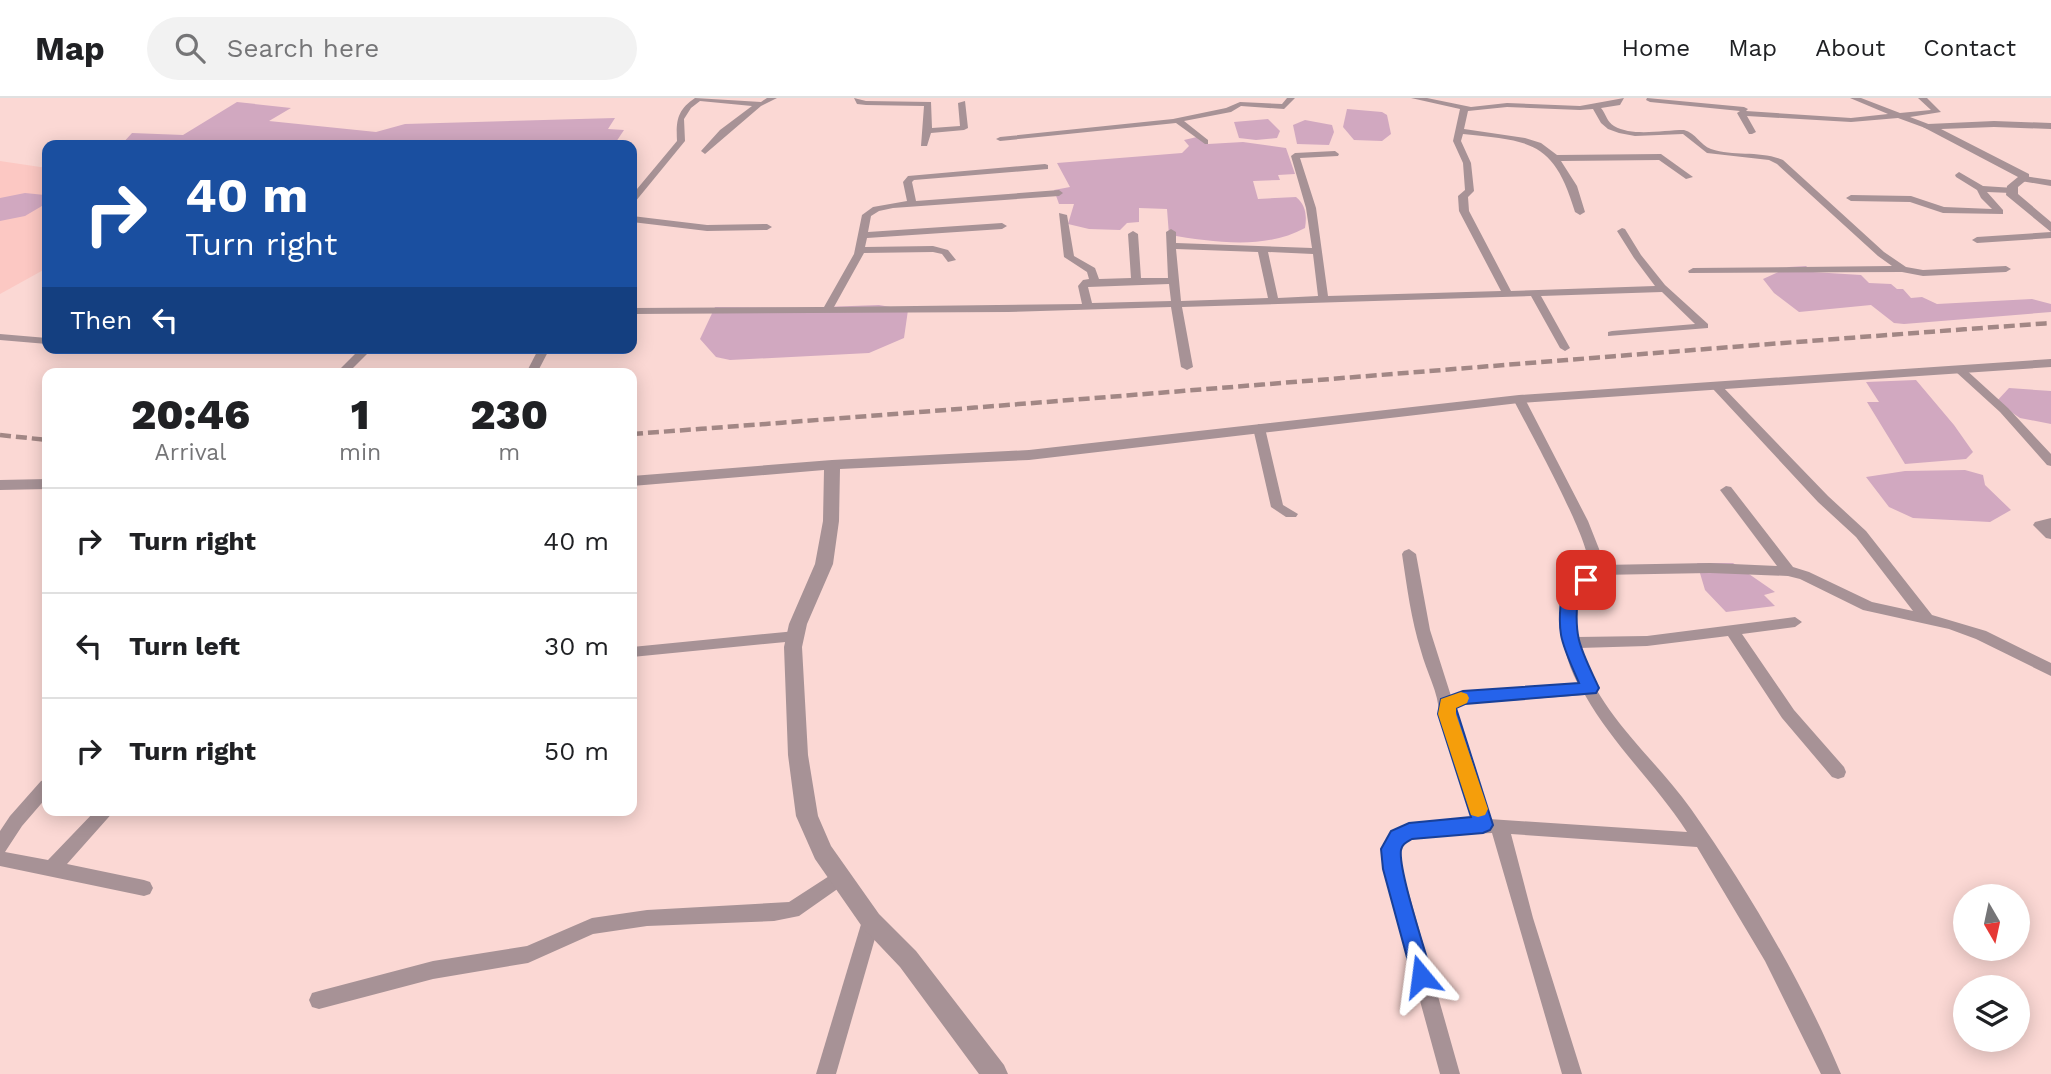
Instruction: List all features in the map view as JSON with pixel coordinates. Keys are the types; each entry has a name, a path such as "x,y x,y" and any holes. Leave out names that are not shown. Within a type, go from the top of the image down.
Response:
{"street":[{"path":"705,151 723,132 759,104 773,98"},
{"path":"858,98 860,102 866,103 926,103 929,107 928,131 924,144"},
{"path":"1000,139 1178,120 1228,110 1240,104 1284,107 1291,98"},
{"path":"1415,98 1464,109 1494,106 1580,108 1616,101"},
{"path":"1472,98 1494,106"},
{"path":"1569,98 1616,101"},
{"path":"1738,98 1745,111"},
{"path":"1854,98 1928,127 2020,172 2025,176 2024,179"},
{"path":"1650,100 1843,120 1937,112 1922,98"},
{"path":"637,194 681,141 683,135 680,119 688,106 699,99 759,104"},
{"path":"928,131 964,128 962,103"},
{"path":"1593,105 1600,111 1602,121 1618,131 1684,132 1694,137 1705,150 1766,156 1780,162 1881,254 1903,269"},
{"path":"1464,109 1457,141 1467,163 1471,191 1463,196 1464,211 1508,294"},
{"path":"1745,111 1740,114 1752,132"},
{"path":"1178,120 1205,142"},
{"path":"1928,127 1994,124 2051,126"},
{"path":"1458,131 1532,141 1547,148 1564,170 1580,212"},
{"path":"1324,301 1311,208 1296,156 1335,155"},
{"path":"1556,158 1661,157 1689,177"},
{"path":"912,203 907,182 911,178 1045,167"},
{"path":"1959,174 1981,189 2011,190"},
{"path":"2011,190 2024,179 2051,183"},
{"path":"1851,198 1917,200 1943,210 2000,212 1984,196 1981,189"},
{"path":"2011,190 2018,201 2051,228"},
{"path":"827,310 861,250 865,219 871,212 883,206 912,203 1059,193"},
{"path":"1062,215 1069,257 1091,270 1095,281"},
{"path":"637,220 707,228 767,227"},
{"path":"864,234 1002,226"},
{"path":"1612,334 1703,326 1664,288 1637,256 1622,231"},
{"path":"1171,232 1172,281 1187,367"},
{"path":"1133,234 1136,281"},
{"path":"1978,240 2051,236"},
{"path":"1171,246 1317,251"},
{"path":"861,250 933,249 945,252 951,260"},
{"path":"1262,249 1274,302"},
{"path":"1693,271 1903,269 1923,273 2006,269"},
{"path":"1088,307 1083,284 1095,281 1172,281"},
{"path":"637,311 1088,307 1664,288"},
{"path":"1534,293 1565,348"},
{"path":"0,337 42,341"},
{"path":"346,368 362,354"},
{"path":"637,481 832,465 1029,455 1519,399 2051,363"},
{"path":"1960,370 2004,410 2051,462"},
{"path":"1717,387 1823,499 1861,534 1926,618"},
{"path":"1519,399 1581,521 1597,559 1594,570 1570,592 1566,610 1570,643 1590,688 1618,733 1676,802 1755,925 1807,1021 1831,1074"},
{"path":"1259,428 1277,507 1292,514"},
{"path":"832,465 831,521 824,564 798,624 796,636 794,679 798,755 807,816 823,852 871,921 908,959 995,1074"},
{"path":"0,485 42,484"},
{"path":"1726,489 1788,571"},
{"path":"2051,522 2040,526 2051,535"},
{"path":"1409,554 1418,616 1430,664 1447,704 1447,714 1492,825 1572,1074"},
{"path":"1594,570 1710,568 1788,571 1819,580 1868,606 1951,624 1992,639 2051,670"},
{"path":"1570,643 1647,641 1795,622"},
{"path":"1732,631 1788,714 1838,772"},
{"path":"637,652 796,636"},
{"path":"1447,704 1463,698 1590,688"},
{"path":"0,846 16,821 42,792"},
{"path":"51,869 101,816"},
{"path":"1450,1074 1393,869 1391,849 1398,837 1409,831 1492,825 1700,840"},
{"path":"0,858 144,888"},
{"path":"319,1000 433,970 528,954 592,926 647,918 774,913 793,909 840,877"},
{"path":"826,1074 871,921"}],"shaded area":[{"path":"237,102 291,108 269,121 376,132 405,124 615,118 608,129 624,130 617,140 126,140 132,133 183,135"},
{"path":"1347,109 1382,112 1387,115 1391,134 1382,141 1354,140 1343,127"},
{"path":"1268,119 1280,131 1277,138 1239,138 1234,122"},
{"path":"1305,120 1332,125 1334,132 1329,145 1297,144 1293,125"},
{"path":"1197,137 1208,144 1243,142 1286,148 1295,174 1278,175 1280,180 1253,181 1258,199 1296,197 1305,211 1305,228 1290,235 1256,242 1204,240 1169,235 1167,209 1139,208 1139,222 1127,223 1120,230 1089,229 1068,224 1074,204 1059,204 1054,190 1070,187 1057,163 1182,153 1189,146 1184,140"},
{"path":"0,161 42,167 42,271 0,294"},
{"path":"25,193 42,195 42,206 25,216 0,221 0,198"},
{"path":"1806,266 1813,272 1861,275 1869,283 1891,284 1897,289 1903,289 1911,298 1922,297 1937,304 2032,299 2051,304 2051,312 1904,324 1894,323 1871,305 1799,312 1774,293 1763,279 1789,267"},
{"path":"879,305 908,310 904,338 869,353 730,360 716,357 700,339 715,307"},
{"path":"1916,380 1973,452 1966,459 1905,464 1867,402 1879,402 1866,382"},
{"path":"2009,388 2051,391 2051,424 2020,418 1996,402"},
{"path":"1965,470 1983,475 1985,485 2011,510 1990,522 1913,518 1889,507 1866,477 1905,471"},
{"path":"1697,563 1733,563 1775,592 1764,595 1775,606 1726,612 1705,590"}],"railway":[{"path":"637,434 2051,323"},
{"path":"0,435 42,439"}],"slow traffic":[{"path":"1461,698 1447,704 1447,714 1478,809"}],"route":[{"path":"1421,976 1393,869 1391,849 1398,837 1409,831 1483,825 1447,714 1447,704 1463,698 1590,688 1578,665 1566,624 1570,592 1586,580"}]}
